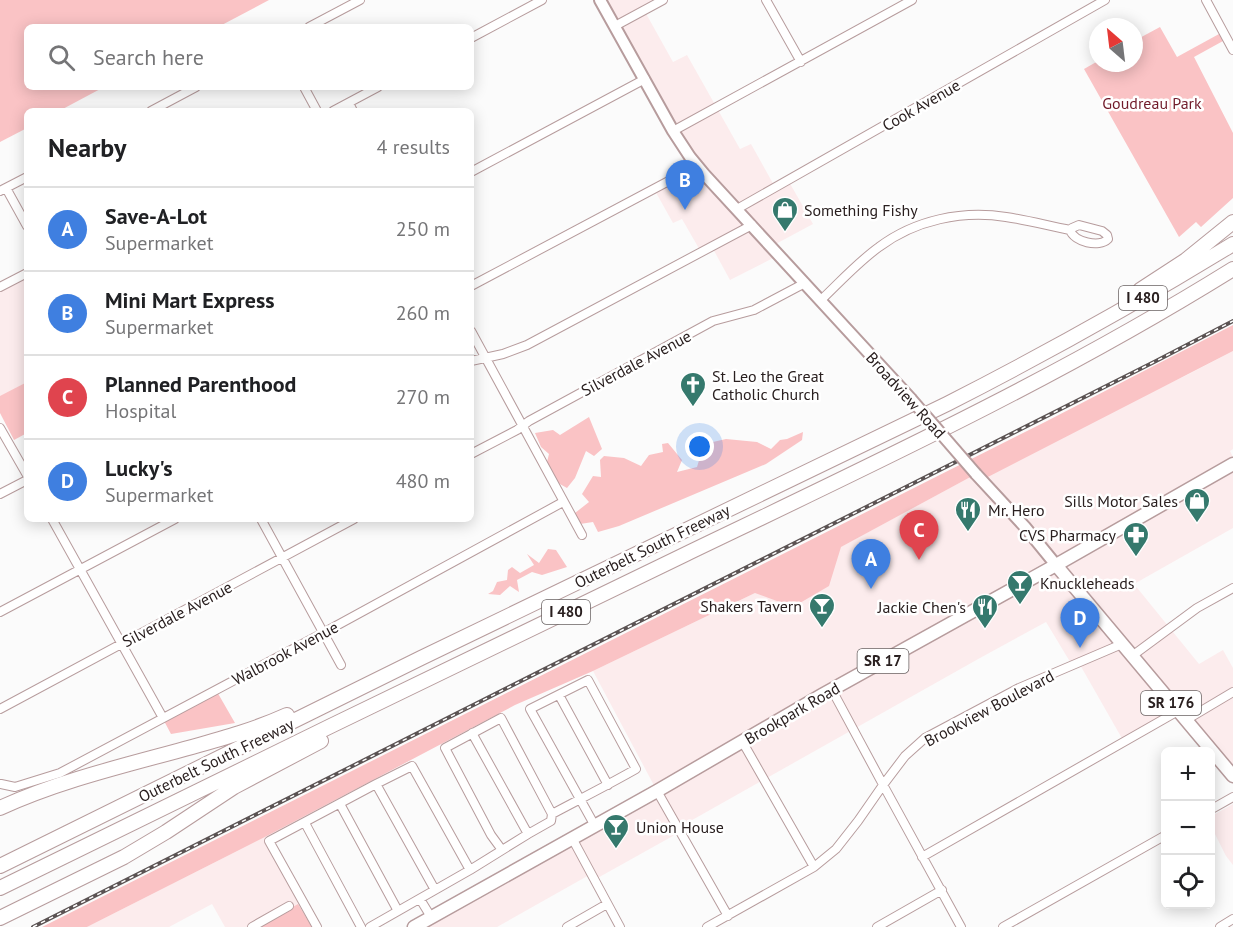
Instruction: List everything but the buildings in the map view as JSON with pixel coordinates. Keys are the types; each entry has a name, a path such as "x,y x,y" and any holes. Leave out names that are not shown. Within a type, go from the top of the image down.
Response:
{"highway":[{"path":"1051,350 1186,260 1233,222"},
{"name":"Outerbelt South Freeway","path":"0,866 421,658 1014,370 1137,302 1233,244"},
{"name":"Outerbelt South Freeway","path":"0,888 919,442 1046,376 1183,300 1233,269"},
{"path":"1183,300 1233,276"},
{"path":"0,808 80,779 267,724 375,673 421,658"},
{"path":"0,918 139,849 234,787 370,715 426,680"}],"main road":[{"name":"Broadview Road","path":"600,0 673,131 697,166 1025,526 1233,776"},
{"name":"Brookpark Road","path":"414,927 1233,464"}],"street":[{"path":"315,24 360,0"},
{"path":"474,36 542,0"},
{"path":"615,26 663,0"},
{"path":"766,0 801,62"},
{"path":"673,131 912,0"},
{"name":"Cook Avenue","path":"737,209 1105,0"},
{"path":"1206,0 1233,50"},
{"path":"474,170 645,79"},
{"path":"157,108 190,90"},
{"path":"306,90 315,108"},
{"path":"339,108 373,90"},
{"path":"349,103 352,108"},
{"path":"474,284 697,166"},
{"path":"24,178 3,189 24,221"},
{"path":"821,300 878,247 908,230 934,220 958,216 1006,216 1070,230"},
{"path":"474,360 503,354 527,345 752,225"},
{"path":"0,287 24,275"},
{"name":"Silverdale Avenue","path":"474,452 713,321 754,310 805,283"},
{"path":"474,337 582,535"},
{"path":"0,428 24,472"},
{"path":"0,494 24,480"},
{"name":"Walbrook Avenue","path":"1,784 15,787 60,773 323,633 563,501"},
{"path":"54,522 163,718"},
{"path":"0,612 169,522"},
{"path":"263,522 341,664"},
{"name":"Silverdale Avenue","path":"0,709 349,522"},
{"path":"1132,656 1197,609 1233,588"},
{"name":"Brookview Boulevard","path":"707,927 814,867 836,849 905,756 925,738 1019,688 1122,644"},
{"path":"552,814 579,799 608,785 636,769 588,680 530,709 579,799 595,826"},
{"path":"832,690 961,927"},
{"path":"922,857 1182,716 1233,692"},
{"path":"558,695 608,785"},
{"path":"370,927 552,821 552,814 501,718 445,748 491,835 502,850"},
{"path":"472,733 528,834"},
{"path":"742,741 814,867"},
{"path":"317,927 269,841 412,766 470,870"},
{"path":"376,784 435,890"},
{"path":"657,791 728,916"},
{"path":"1215,807 1233,797"},
{"path":"340,804 399,911"},
{"path":"305,823 361,927"},
{"path":"572,838 620,927"},
{"path":"1004,927 1161,838"},
{"path":"877,927 942,890"},
{"path":"420,898 431,917"},
{"path":"567,927 607,904"},
{"path":"252,927 290,906"},
{"path":"1220,927 1233,919"}],"shaded area":[{"path":"600,0 661,0 644,10 673,62 687,55 740,149 751,144 775,187 788,180 813,224 772,246 779,255 730,280 712,247 701,252 682,219 673,223 654,189 697,166"},
{"path":"24,275 24,384 0,397 0,287"},
{"path":"1233,351 1233,449 1230,451 1233,457 1233,528 1134,584 1199,664 1223,650 1233,668 1233,776 1215,755 1215,747 1208,747 1178,711 1124,742 1079,663 1072,665 1046,622 678,828 680,832 594,880 591,874 497,927 414,927 657,791 593,671 755,593 976,474"},
{"path":"1233,804 1233,865 1215,834 1215,814"},
{"path":"265,837 314,927 225,927 212,904 169,927 87,927"}],"green space":[{"path":"0,0 269,0 224,24 24,24 24,90 98,90 65,108 24,108 24,130 0,142"},
{"name":"Goudreau Park","path":"1160,27 1177,57 1219,34 1223,41 1194,57 1233,133 1233,198 1201,227 1196,222 1179,237 1084,69 1089,66 1089,72 1143,72 1143,36"},
{"path":"1233,325 1233,351 982,480 976,474 841,547 829,586 793,607 755,593 593,671 515,705 265,837 87,927 42,927 1045,422"},
{"path":"24,384 24,435 14,440 0,413 0,396"},
{"path":"589,417 602,449 594,456 586,451 575,478 567,488 558,483 547,462 549,454 541,447 535,433 553,430 560,435"},
{"path":"803,432 802,440 766,464 619,526 598,532 593,522 580,524 575,513 589,502 582,494 593,476 601,477 600,460 604,456 624,458 641,466 649,455 663,452 662,444 668,443 682,460 677,472 697,467 704,444 726,439 757,442 771,449 780,440"},
{"path":"548,549 556,550 567,567 542,575 532,572 517,580 519,592 510,586 500,595 488,594 493,591 497,582 507,580 508,570 512,567 520,573 534,565 527,554 539,563"},
{"path":"216,690 235,723 171,734 163,719"},
{"path":"298,904 312,927 258,927"}],"railway":[{"path":"33,927 1233,321"}],"place":[{"name":"Mini Mart Express","path":"685,210"},
{"name":"Something Fishy","path":"785,233"},
{"name":"St. Leo the Great Catholic Church","path":"693,408"},
{"name":"Sills Motor Sales","path":"1197,524"},
{"name":"Mr. Hero","path":"968,533"},
{"name":"CVS Pharmacy","path":"1136,558"},
{"name":"Planned Parenthood","path":"919,560"},
{"name":"Save-A-Lot","path":"871,589"},
{"name":"Knuckleheads","path":"1020,606"},
{"name":"Shakers Tavern","path":"822,629"},
{"name":"Jackie Chen's","path":"985,630"},
{"name":"Lucky's","path":"1080,648"},
{"name":"Union House","path":"616,850"}]}
